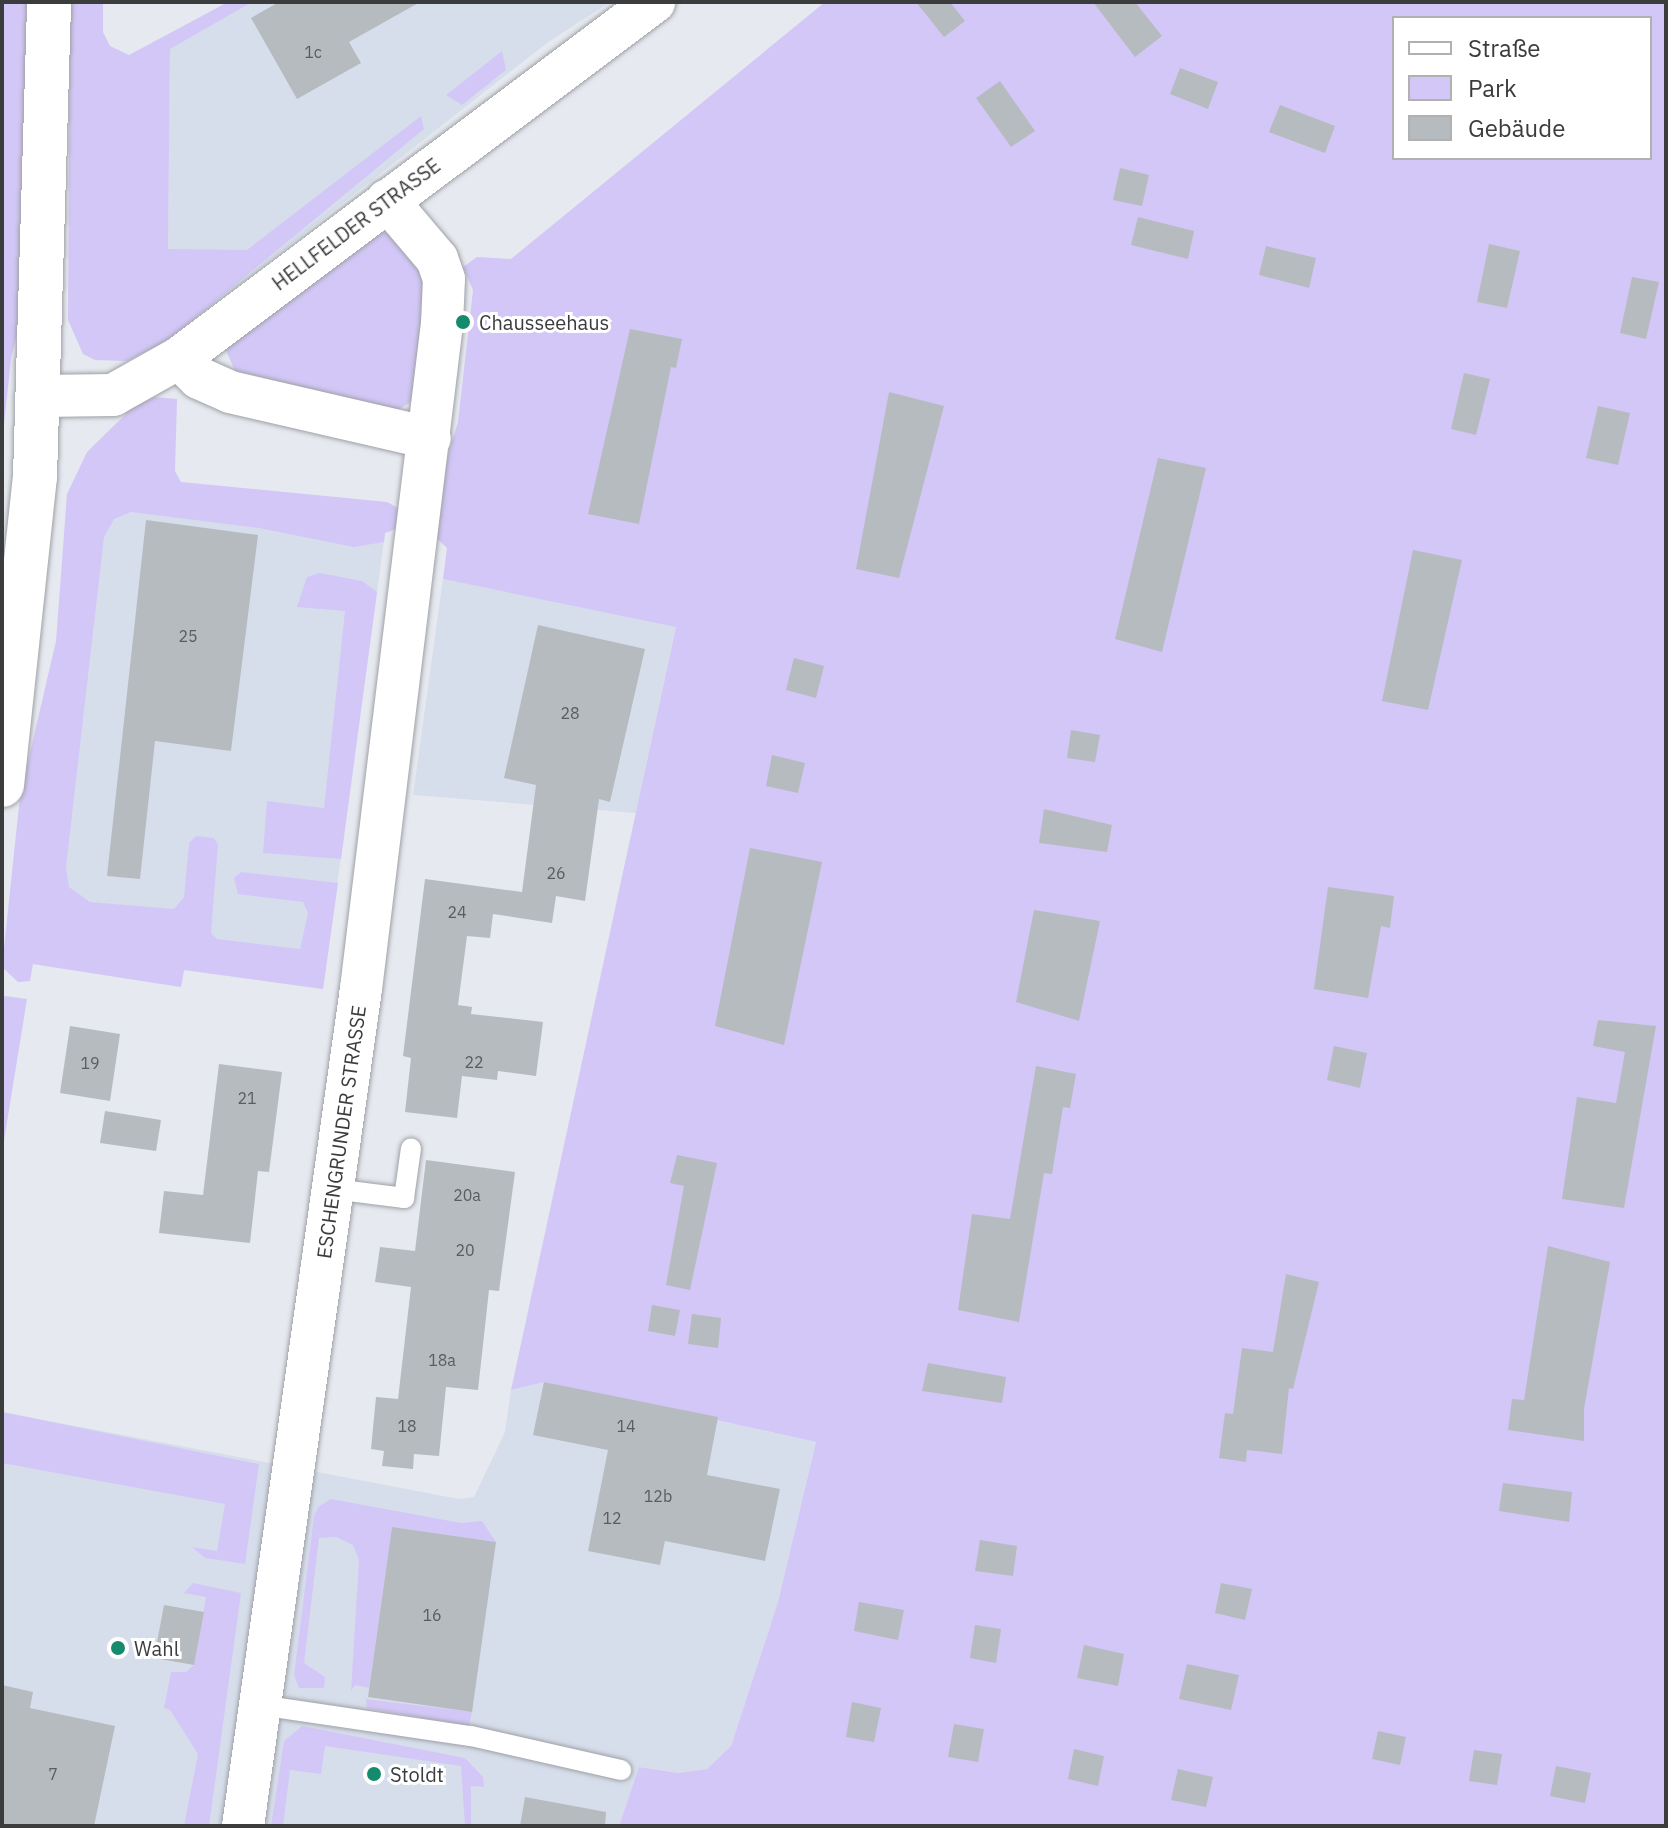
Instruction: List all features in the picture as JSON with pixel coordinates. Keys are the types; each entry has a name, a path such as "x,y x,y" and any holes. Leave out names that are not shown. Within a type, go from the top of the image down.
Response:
{"main road":[{"path":"2,785 32,516 39,396 49,2"}],"street":[{"name":"HELLFELDER STRASSE","path":"39,396 113,395 179,358 654,2"},
{"name":"ESCHENGRUNDER STRASSE","path":"243,1826 333,1189 403,571 430,438 443,309 444,279 437,259 387,200"},
{"path":"179,358 199,378 230,392 430,438"}],"lane":[{"path":"333,1189 404,1198 415,1182 411,1148"},
{"path":"260,1705 471,1736 621,1770"}],"shaded area":[{"path":"228,2 610,2 547,43 167,341 170,35"},
{"path":"97,481 385,533 323,989 184,970 181,987 26,963"},
{"path":"443,579 676,626 636,813 413,795"},
{"path":"543,1382 816,1442 778,1602 731,1746 707,1769 678,1773 639,1767 619,1826 2,1826 2,1412 459,1499 474,1497 505,1432 511,1390"}],"green space":[{"path":"4,2 27,2 24,304 11,359 2,443"},
{"path":"70,2 103,2 103,32 110,46 129,55 228,2 252,2 170,49 168,249 247,250 421,116 424,129 167,341 127,361 95,360 83,354 68,320"},
{"path":"825,2 1666,2 1666,1826 619,1826 639,1767 678,1773 707,1769 731,1746 778,1602 816,1442 544,1382 511,1390 676,627 443,579 447,548 433,535 436,493 458,422 473,290 463,267 477,257 511,259"},
{"path":"502,51 506,70 462,105 446,95"},
{"path":"372,231 397,235 427,274 415,399 398,410 235,371 224,346"},
{"path":"154,397 177,399 175,471 181,482 387,502 400,509 401,527 385,533 384,542 354,547 259,528 131,512 114,519 104,537 66,867 69,887 90,902 174,909 184,897 189,843 196,836 214,838 218,845 211,933 217,939 300,949 308,913 303,902 238,894 234,878 241,872 338,883 323,989 184,970 181,987 33,964 30,981 18,982 2,967 20,796 56,641 67,494 87,452 135,405"},
{"path":"320,573 362,581 377,592 341,859 263,853 267,801 324,808 345,611 297,607 307,577"},
{"path":"2,997 27,999 2,1153"},
{"path":"2,1412 259,1464 245,1564 205,1558 192,1547 217,1551 225,1504 2,1463"},
{"path":"331,1499 461,1523 482,1521 496,1542 392,1527 369,1688 355,1685 351,1691 359,1560 353,1545 336,1537 319,1538 304,1663 325,1677 324,1688 299,1688 294,1675 314,1517 318,1507"},
{"path":"193,1583 241,1593 209,1826 184,1826 198,1754 170,1710 164,1708 171,1672 186,1672 194,1665 206,1597 184,1593"},
{"path":"366,1699 472,1712 469,1726 367,1708"},
{"path":"302,1726 465,1758 483,1777 484,1787 471,1786 471,1826 465,1826 461,1766 325,1746 321,1774 290,1770 283,1826 271,1826 284,1741"}],"building":[{"path":"279,2 420,2 349,42 361,63 297,99 251,18"},
{"path":"916,2 950,2 965,21 944,37"},
{"path":"1093,2 1135,2 1162,36 1135,57"},
{"path":"1180,68 1218,82 1208,109 1170,94"},
{"path":"1000,81 1035,131 1011,147 976,98"},
{"path":"1280,105 1335,126 1325,153 1269,132"},
{"path":"1120,168 1149,175 1142,206 1113,200"},
{"path":"1138,217 1194,231 1188,259 1131,245"},
{"path":"1489,244 1520,251 1507,308 1477,302"},
{"path":"1266,246 1316,258 1309,288 1259,275"},
{"path":"1632,277 1659,282 1646,339 1620,333"},
{"path":"630,329 682,339 676,368 671,367 639,524 588,514"},
{"path":"1464,373 1490,379 1476,435 1451,429"},
{"path":"889,392 944,406 899,578 856,569"},
{"path":"1598,406 1630,413 1618,465 1586,458"},
{"path":"1158,458 1206,468 1162,652 1115,639"},
{"path":"146,520 258,535 231,751 155,741 140,879 107,876"},
{"path":"1413,550 1462,560 1428,710 1382,701"},
{"path":"538,625 645,649 610,802 599,799 585,901 556,896 552,923 493,914 490,938 467,936 458,1005 472,1007 471,1014 543,1022 536,1076 498,1071 497,1080 462,1076 457,1118 405,1112 411,1058 403,1056 425,879 522,892 536,785 504,778"},
{"path":"794,658 824,666 816,698 786,690"},
{"path":"1071,730 1100,735 1095,762 1067,758"},
{"path":"772,755 805,763 798,793 766,786"},
{"path":"1044,809 1112,825 1107,852 1039,843"},
{"path":"750,848 822,862 784,1045 715,1026"},
{"path":"1328,887 1394,896 1390,928 1381,926 1368,998 1314,989"},
{"path":"1034,910 1100,921 1079,1021 1016,1002"},
{"path":"1598,1020 1656,1026 1624,1208 1562,1199 1577,1097 1616,1103 1625,1052 1593,1046"},
{"path":"70,1026 120,1034 110,1101 60,1093"},
{"path":"1334,1046 1367,1053 1360,1088 1327,1080"},
{"path":"219,1064 282,1072 269,1172 258,1171 250,1243 159,1233 164,1191 203,1195"},
{"path":"1036,1066 1076,1074 1070,1108 1063,1107 1052,1174 1044,1173 1019,1322 958,1310 972,1214 1010,1219"},
{"path":"105,1111 161,1120 156,1151 100,1143"},
{"path":"677,1155 717,1163 690,1290 666,1285 684,1186 670,1183"},
{"path":"426,1160 515,1172 499,1291 489,1290 478,1390 446,1387 439,1456 414,1454 413,1469 382,1466 384,1451 371,1449 376,1397 398,1399 411,1287 375,1282 380,1247 415,1251"},
{"path":"1548,1246 1610,1262 1584,1409 1584,1441 1508,1430 1512,1399 1524,1400"},
{"path":"1286,1274 1319,1282 1293,1389 1289,1388 1282,1454 1247,1450 1246,1462 1219,1458 1225,1413 1233,1414 1242,1348 1273,1352"},
{"path":"652,1305 680,1310 675,1336 648,1331"},
{"path":"692,1314 721,1318 718,1348 688,1344"},
{"path":"928,1363 1006,1377 1002,1403 922,1391"},
{"path":"544,1382 718,1417 707,1475 780,1489 765,1561 665,1541 660,1565 588,1551 608,1450 533,1435"},
{"path":"1503,1483 1572,1492 1569,1522 1499,1511"},
{"path":"392,1527 496,1542 472,1712 368,1697"},
{"path":"980,1540 1017,1546 1013,1576 975,1571"},
{"path":"1221,1583 1252,1589 1245,1620 1215,1613"},
{"path":"859,1602 904,1610 898,1640 854,1631"},
{"path":"164,1605 204,1612 194,1665 154,1658"},
{"path":"975,1625 1001,1629 996,1663 970,1658"},
{"path":"1084,1645 1124,1654 1118,1686 1077,1678"},
{"path":"1187,1664 1239,1675 1231,1710 1179,1699"},
{"path":"2,1685 33,1692 30,1708 115,1726 94,1826 2,1826"},
{"path":"852,1702 881,1708 874,1742 846,1737"},
{"path":"954,1724 984,1729 978,1762 948,1757"},
{"path":"1378,1731 1406,1737 1400,1765 1372,1759"},
{"path":"1074,1749 1104,1756 1098,1786 1068,1779"},
{"path":"1474,1750 1502,1754 1497,1785 1469,1781"},
{"path":"1556,1766 1591,1773 1585,1803 1550,1796"},
{"path":"1178,1769 1213,1777 1206,1807 1171,1800"},
{"path":"525,1797 606,1812 605,1826 520,1826"}],"place":[{"name":"Chausseehaus","path":"463,322"},
{"name":"Wahl","path":"118,1648"},
{"name":"Stoldt","path":"374,1774"}]}
